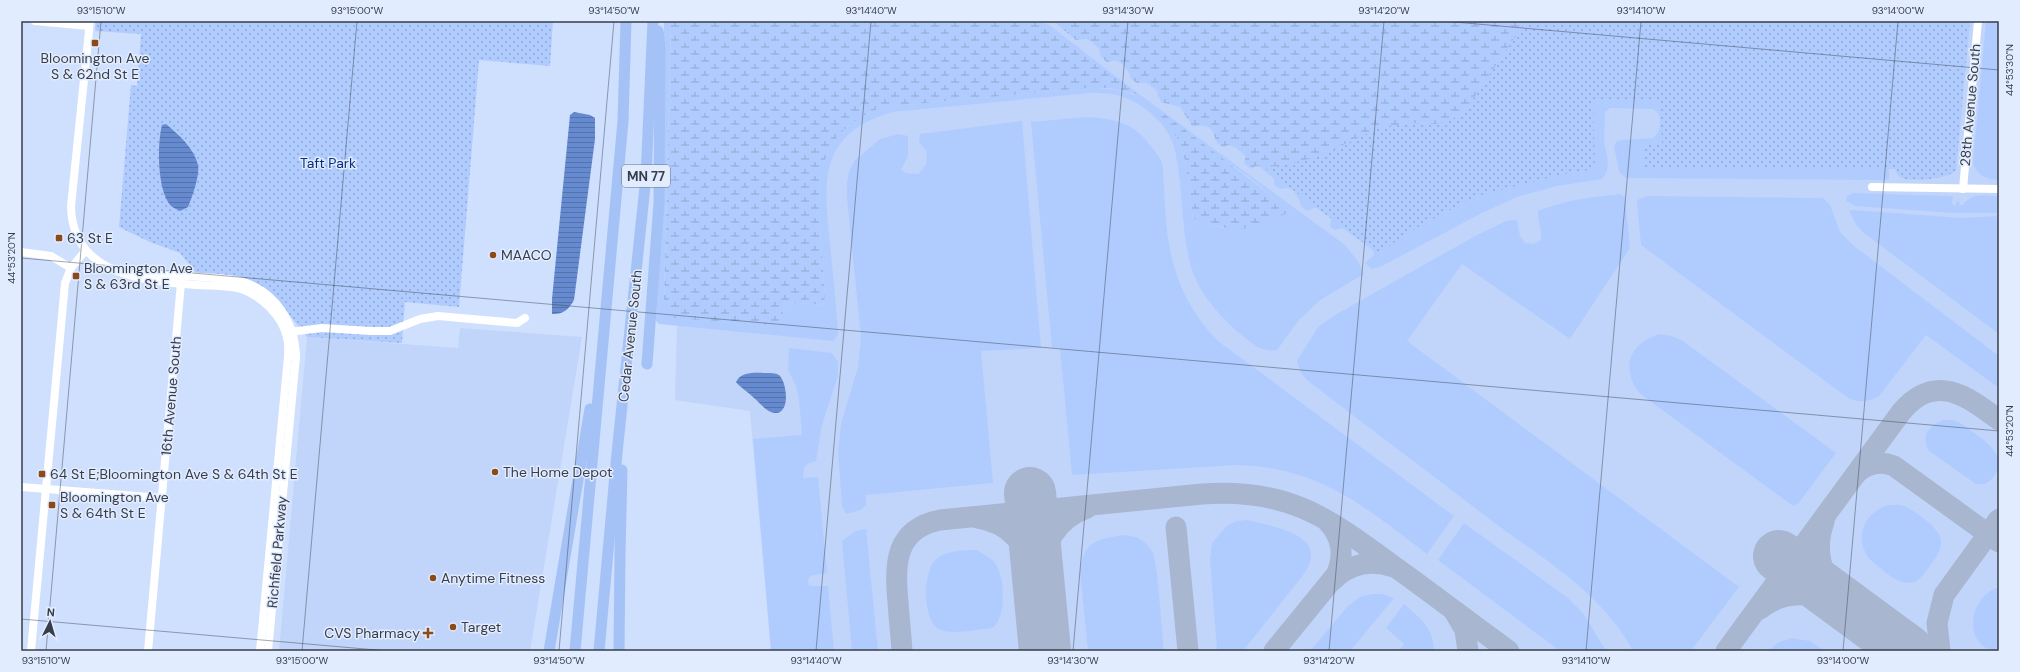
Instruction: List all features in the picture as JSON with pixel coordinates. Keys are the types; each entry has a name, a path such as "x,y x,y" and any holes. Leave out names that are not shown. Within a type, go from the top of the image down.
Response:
{"highway":[{"name":"Cedar Avenue South","path":"575,651 623,121 626,21"},
{"name":"Cedar Avenue South","path":"599,651 646,177 653,21"},
{"path":"647,364 659,203 660,48 657,21"},
{"path":"549,651 604,328"},
{"path":"619,651 622,465 630,331"}],"street":[{"path":"34,21 89,23"},
{"name":"28th Avenue South","path":"1963,189 1978,21"},
{"name":"Richfield Parkway","path":"89,23 72,206 74,226 86,250 106,267 127,274 181,283 235,288 250,293 259,298 273,312 289,332 288,357 260,651"},
{"path":"1872,187 1999,189"},
{"path":"31,651 65,283 71,268 86,250"},
{"path":"21,252 35,253 56,258 71,268"},
{"name":"Richfield Parkway","path":"127,274 168,274 244,282 272,298 286,317 296,357 268,651"},
{"name":"16th Avenue South","path":"148,651 181,283"},
{"path":"289,332 322,328 390,331 420,319 438,316 517,323 525,318"},
{"path":"21,487 162,498"}],"shaded area":[{"path":"690,21 1999,21 1999,651 771,651 750,411 675,400 678,284"},
{"path":"574,112 590,115 595,118 595,139 574,300 565,311 559,314 552,314 552,299 570,115"},
{"path":"166,124 190,147 198,165 197,180 190,203 188,207 180,211 171,206 166,199 159,167 160,133 162,125"},
{"path":"460,328 582,337 530,651 279,651 307,337 458,348"},
{"path":"774,373 779,375 782,379 786,392 785,405 782,410 777,413 767,410 736,382 738,378 745,374"}],"green space":[{"name":"Taft Park","path":"96,21 553,21 550,66 479,60 459,307 405,302 402,343 307,337 275,297 196,273 180,253 150,242 119,227 131,85 137,86 141,34 95,31"},
{"path":"664,21 671,21 664,299 780,322 786,302 823,305 825,292 819,219 821,174 828,154 839,135 857,120 882,107 1087,88 1111,89 1134,95 1135,91 1345,245 1358,261 1364,274 1320,300 1299,320 1277,350 1266,350 1256,346 1230,325 1216,310 1203,292 1193,273 1187,250 1176,155 1169,135 1155,117 1137,103 1117,95 1107,93 1090,93 892,112 868,121 851,133 838,146 831,162 827,179 826,199 838,335 833,341 659,324 656,321","holes":["1165,120 1248,176 1290,211 1222,228 1193,218 1185,160 1178,139"]},
{"path":"671,21 1033,21 1048,24 1135,91 1136,94 1109,88 1087,88 882,107 857,120 839,135 828,154 821,174 819,219 825,292 823,305 786,302 780,322 773,325 672,318 666,308 664,299"},
{"path":"1053,21 1569,21 1438,148 1264,168 1256,166 1251,169 1244,163 1246,156 1236,148 1228,145 1224,147 1218,144 1211,129 1204,126 1192,126 1180,107 1161,102 1156,90 1147,83 1137,83 1131,79 1128,71 1122,64 1116,61 1107,62 1100,56 1100,50 1092,42 1086,39 1076,40"},
{"path":"1526,21 1970,22 1956,170 1946,176 1938,178 1911,180 1900,177 1895,169 1643,168 1643,146 1662,143 1659,101 1593,100 1595,169 1559,175 1474,197 1409,232 1378,254 1264,168 1320,156 1381,127 1411,123 1434,124 1447,122 1464,112"},
{"path":"1597,21 1889,167 1889,178 1887,180 1626,178 1619,172 1614,146 1617,141 1621,140 1653,138 1660,127 1660,119 1656,111 1652,109 1610,108 1605,112 1604,140 1608,165 1602,179 1557,186 1517,197 1480,214 1382,266 1372,269 1365,263 1374,255 1372,248 1342,228 1335,230 1330,227 1331,218 1317,207 1307,211 1301,206 1298,197 1292,190 1289,188 1280,189 1274,185 1274,179 1259,166 1264,168"},
{"path":"1986,21 1999,21 1999,180 1986,178 1979,174 1973,163"},
{"path":"1163,113 1290,210 1290,212 1253,227 1235,229 1225,228 1193,218 1185,160 1178,139 1159,114"},
{"path":"1086,117 1114,120 1129,126 1143,137 1160,158 1163,169 1168,237 1174,266 1188,301 1194,312 1209,332 1218,341 1454,516 1427,554 1383,521 1340,493 1293,473 1266,467 1237,465 1072,475 1060,348 1052,348 1031,122"},
{"path":"1022,121 1041,348 981,351 993,483 866,495 866,505 861,510 846,514 842,505 838,451 841,424 858,367 861,337 847,198 849,172 854,161 880,139 898,134 908,136 908,156 901,170 906,173 918,174 926,165 927,152 919,142 920,134"},
{"path":"1853,193 1952,196 1952,204 1955,206 1956,202 1959,201 1960,205 1963,205 1974,196 1999,196 1999,213 1953,213 1855,206 1846,201 1847,196"},
{"path":"1620,194 1625,197 1630,248 1570,339 1462,264 1407,341 1739,587 1691,651 1633,651 1620,630 1605,612 1570,578 1492,521 1308,381 1301,373 1297,361 1318,327 1335,315 1477,235 1506,221 1517,220 1520,236 1525,243 1533,244 1541,240 1538,211 1568,202"},
{"path":"1647,196 1823,198 1830,205 1840,232 1854,246 1999,356 1999,388 1926,335 1879,396 1871,400 1864,401 1856,401 1848,398 1641,245 1637,200"},
{"path":"1854,210 1961,218 1999,216 1999,334 1864,233 1857,226 1849,211"},
{"path":"1659,334 1672,336 1683,341 1836,453 1798,504 1793,506 1639,393 1630,374 1629,365 1631,357 1641,344 1649,338"},
{"path":"789,348 832,353 838,362 838,376 822,425 816,461 807,464 804,468 803,478 818,477 827,573 810,576 808,581 809,585 813,586 828,586 834,651 771,651 753,439 802,435 799,399 796,386 788,370"},
{"path":"1943,420 1952,420 1961,423 1990,446 1994,451 1998,457 1998,469 1988,482 1984,484 1976,484 1929,451 1926,441 1927,432 1933,425"},
{"path":"1889,505 1902,505 1909,508 1932,525 1940,535 1941,544 1938,555 1922,576 1914,582 1901,582 1890,576 1870,559 1863,546 1862,538 1865,524 1875,512"},
{"path":"1248,520 1296,535 1305,541 1310,550 1310,560 1304,574 1243,651 1217,651 1210,559 1212,543 1227,526 1236,521"},
{"path":"1464,523 1568,598 1583,613 1606,651 1560,651 1438,560"},
{"path":"866,529 878,651 852,651 842,541 856,531"},
{"path":"1124,535 1140,539 1152,551 1158,583 1164,651 1088,651 1080,572 1084,554 1093,543 1099,540"},
{"path":"977,550 989,557 995,563 1001,577 1003,596 1001,615 998,622 993,628 959,632 941,630 930,618 927,608 926,585 931,565 940,556 950,552"},
{"path":"1999,587 1999,651 1988,649 1979,643 1975,634 1973,623 1975,612 1980,602 1988,593"},
{"path":"1372,594 1383,594 1394,598 1350,651 1310,651 1348,606 1360,597"},
{"path":"1404,604 1421,619 1429,630 1432,636 1434,651 1399,651 1404,644 1386,628"},
{"path":"1791,638 1810,641 1825,651 1769,651 1777,643"}],"taxiway":[{"path":"1726,651 1902,411 1915,399 1927,393 1939,390 1951,392 1963,396 1999,420"},
{"path":"1857,473 1870,465 1879,463 1894,466 1999,542"},
{"path":"902,651 897,588 898,562 901,550 906,540 914,531 925,525 940,520 1202,494 1234,493 1262,496 1287,502 1332,524 1377,554 1509,651"},
{"path":"977,518 990,521 1009,531 1023,547 1038,577 1043,555 1052,535 1067,519 1087,508"},
{"path":"1940,651 1937,623 1944,595 1999,519"},
{"path":"1274,651 1336,575 1339,568 1341,554 1339,540 1336,533 1327,521"},
{"path":"1760,609 1779,598 1800,595 1810,595 1842,603 1835,594 1825,574 1822,564 1820,544 1824,522"},
{"path":"1176,527 1188,651"},
{"path":"1332,581 1353,567 1369,563 1377,563 1393,567"},
{"path":"1455,613 1465,630 1468,651"}],"runway":[{"path":"1030,493 1045,651"},
{"path":"1779,556 1908,651"}],"place":[{"name":"Bloomington Ave S & 62nd St E","path":"95,43"},
{"name":"63 St E","path":"59,238"},
{"name":"MAACO","path":"493,255"},
{"name":"Bloomington Ave S & 63rd St E","path":"76,276"},
{"name":"The Home Depot","path":"495,472"},
{"name":"64 St E;Bloomington Ave S & 64th St E","path":"42,474"},
{"name":"Bloomington Ave S & 64th St E","path":"52,505"},
{"name":"Anytime Fitness","path":"433,578"},
{"name":"Target","path":"453,627"},
{"name":"CVS Pharmacy","path":"428,633"}]}
